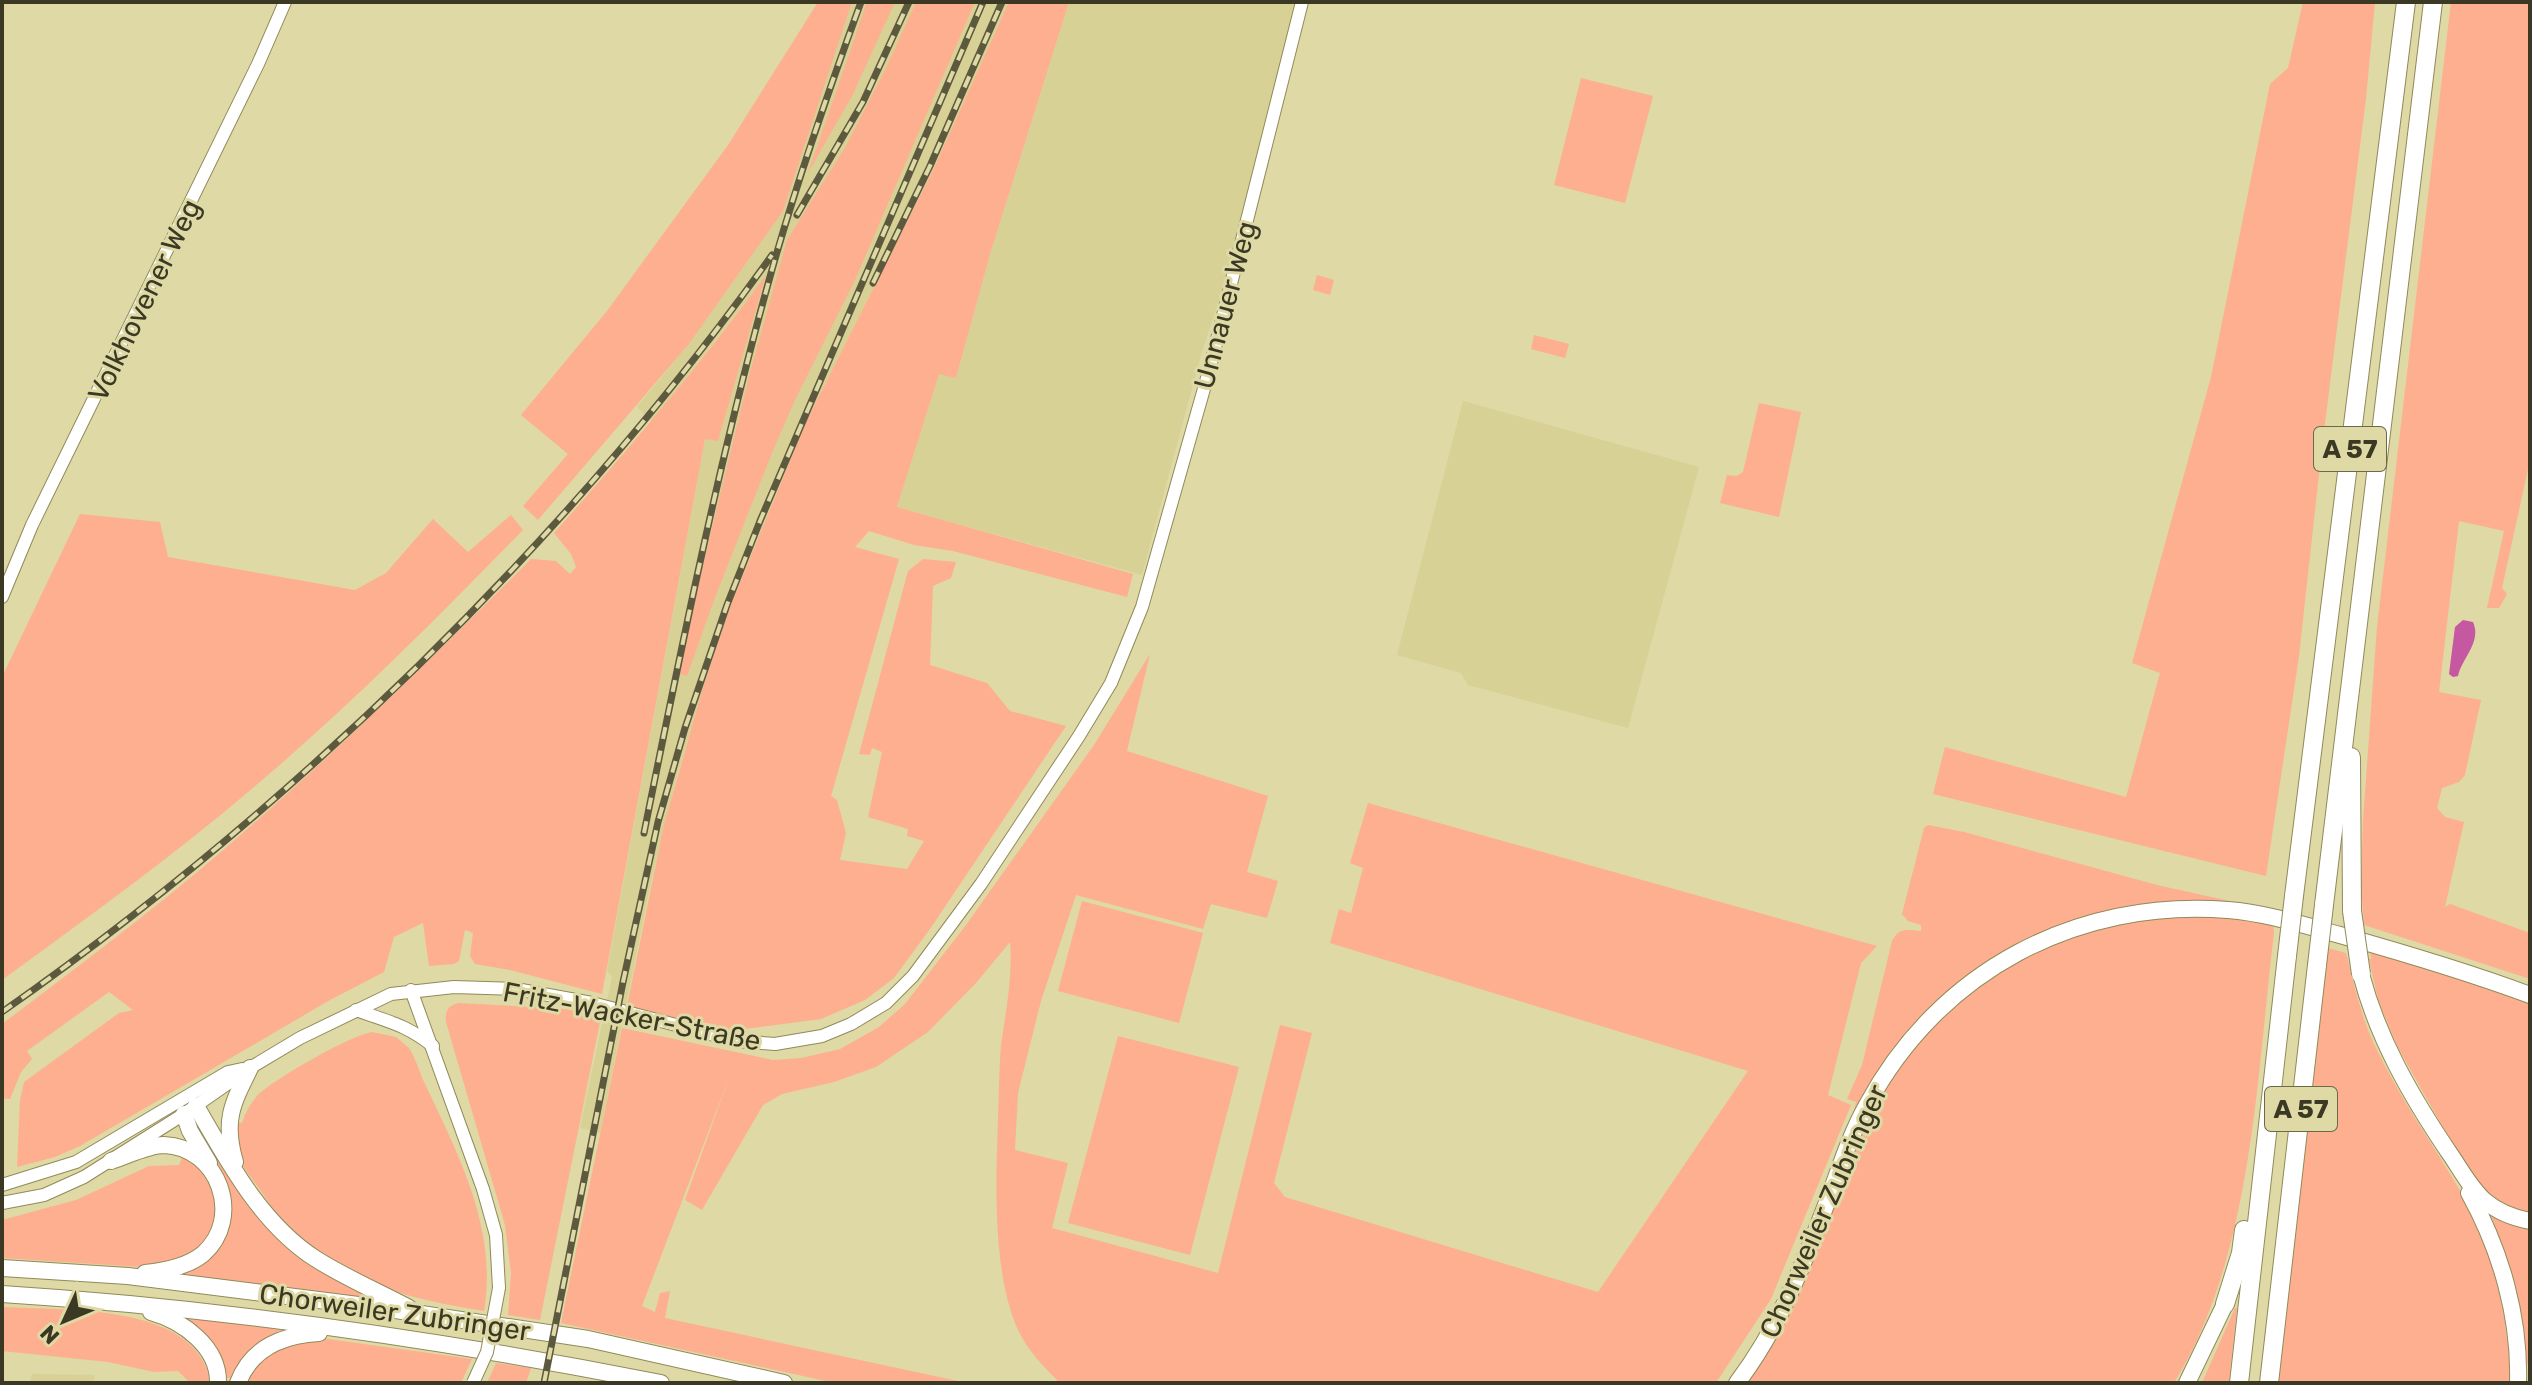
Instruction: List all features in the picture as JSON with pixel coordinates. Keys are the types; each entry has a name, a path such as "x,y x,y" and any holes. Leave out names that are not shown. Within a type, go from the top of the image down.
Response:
{"highway":[{"name":"A 57","path":"2239,1383 2294,896 2406,2"},
{"name":"A 57","path":"2269,1383 2433,2"},
{"path":"2354,650 2352,911 2361,974 2382,1038 2482,1216 2496,1251 2515,1330 2518,1383"},
{"name":"Chorweiler Zubringer","path":"1737,1383 1785,1306 1854,1130 1889,1068 1928,1020 1959,992 2043,938 2140,912 2228,910 2277,919 2375,945 2530,995"},
{"path":"239,1175 228,1126 231,1107 250,1068"},
{"path":"128,1276 187,1264 210,1246 220,1232 225,1206 213,1170 190,1131 186,1106"},
{"path":"186,1106 277,1226 315,1258 421,1315"},
{"path":"2187,1383 2225,1304 2241,1253 2253,1176 2269,1114"},
{"path":"2435,1132 2474,1190 2486,1202 2512,1217 2530,1221"},
{"path":"111,1161 161,1145 181,1147 213,1170"},
{"name":"Chorweiler Zubringer","path":"2,1268 128,1276 588,1339 784,1383"},
{"name":"Chorweiler Zubringer","path":"2,1294 111,1301 384,1333 661,1383"},
{"path":"111,1301 163,1316 187,1329 214,1359 218,1383"},
{"path":"238,1383 253,1357 283,1339 302,1334 384,1333"},
{"path":"2527,1383 2530,1373"}],"street":[{"name":"Volkhovener Weg","path":"2,597 32,525 221,140 285,2"},
{"name":"Unnauer Weg","path":"1142,607 1216,344 1302,2"},
{"name":"Fritz-Wacker-Straße","path":"2,1185 76,1162 186,1106 300,1038 391,994 411,990 454,987 516,989 592,1003 737,1041 775,1044 822,1036 851,1024 886,1003 913,976 981,884 1111,683 1142,607"},
{"path":"411,990 483,1189 496,1235 499,1288 487,1352 473,1383"},
{"path":"356,1010 397,1022 433,1046"},
{"name":"Fritz-Wacker-Straße","path":"2,1203 44,1195 84,1177 186,1106"}],"shaded area":[{"path":"818,2 852,2 783,211 688,345 538,520 523,506 568,454 521,415 607,311 728,145"},
{"path":"852,2 1009,2 934,168 806,422 730,607 678,772 650,887 600,1133 580,1128 612,977 607,971 705,439 718,440 765,277 652,421 637,407 688,345 829,70"},
{"path":"867,2 895,2 852,96 808,173"},
{"path":"916,2 975,2 855,280 774,448 687,676 680,674 749,376 787,240 846,146"},
{"path":"1009,2 1069,2 991,251 956,378 939,374 897,507 1133,574 1127,597 953,551 914,545 869,531 855,547 899,559 831,796 837,800 846,833 840,860 907,869 924,841 907,836 908,829 868,817 882,752 872,748 870,755 859,754 908,571 923,559 956,562 951,578 933,586 930,665 987,683 1010,711 1066,726 930,929 894,978 865,1000 821,1019 729,1031 627,1006 664,825 730,607 806,422 934,168"},
{"path":"1069,2 1295,2 1224,285 1201,355 1142,575 897,507 939,373 956,378 991,251"},
{"path":"2303,2 2375,2 2299,656 2266,876 1933,794 1945,747 2126,797 2160,673 2132,663 2211,377 2270,84 2288,68"},
{"path":"2451,2 2530,2 2530,460 2502,588 2507,594 2499,608 2487,608 2504,531 2459,521 2439,692 2481,700 2465,775 2459,782 2442,788 2437,808 2445,817 2464,822 2445,907 2450,904 2530,933 2530,979 2364,925 2361,887 2363,820 2377,627"},
{"path":"1581,78 1653,96 1625,203 1554,185"},
{"path":"766,275 718,441 705,439 602,994 475,964 470,956 473,933 465,930 459,961 429,966 423,923 394,937 384,972 330,1000 80,1146 55,1157 17,1167 20,1100 24,1082 119,1013 133,1010 109,992 27,1051 32,1059 21,1072 10,1099 2,1098 2,1024 224,850 360,726 531,559 556,561 570,574 576,567 571,554 554,533 663,407"},
{"path":"1317,275 1334,280 1330,295 1313,290"},
{"path":"1534,335 1569,344 1565,358 1531,349"},
{"path":"1463,401 1699,467 1628,728 1468,685 1461,673 1397,655"},
{"path":"1759,403 1801,412 1779,517 1720,503 1727,475 1737,476 1743,472"},
{"path":"80,514 160,522 168,557 355,590 386,573 433,519 468,552 511,515 523,530 362,690 261,781 101,908 2,980 2,677"},
{"path":"2463,620 2473,622 2475,636 2458,676 2453,677 2449,674 2455,627"},
{"path":"1150,654 1127,751 1268,796 1247,872 1278,881 1267,918 1211,904 1203,929 1076,895 1041,1001 1018,1093 1015,1150 1068,1163 1052,1228 1218,1273 1280,1025 1312,1033 1274,1183 1285,1197 1598,1292 1748,1071 1330,943 1339,909 1351,913 1363,868 1350,863 1368,803 1877,946 1861,963 1828,1095 1851,1105 1771,1299 1716,1383 1060,1383 1031,1352 1018,1330 1010,1307 1000,1254 997,1197 999,1082 1010,980 1010,942 976,983 928,1032 876,1067 834,1082 782,1094 763,1105 702,1210 685,1200 730,1075 642,1306 655,1312 660,1293 670,1291 665,1318 967,1383 835,1383 561,1323 622,1028 773,1060 801,1058 840,1049 879,1027 905,1004 966,925 1094,745"},
{"path":"1928,825 2157,885 2275,911 2208,901 2150,904 2096,914 2045,932 1998,956 1955,988 1916,1025 1881,1069 1852,1118 1856,1102 1847,1099 1862,1065 1892,941 1901,931 1921,931 1921,925 1908,921 1902,914 1924,828"},
{"path":"1082,901 1203,933 1179,1023 1058,991"},
{"path":"2168,916 2236,917 2273,924 2274,933 2255,1106 2236,1223 2200,1333 2174,1383 1747,1383 1786,1315 1873,1109 1900,1067 1923,1039 1975,991 2035,953 2102,927"},
{"path":"2328,948 2346,953 2375,1046 2469,1207 2489,1255 2502,1305 2510,1383 2276,1383"},
{"path":"2370,951 2530,1002 2530,1215 2520,1214 2485,1193 2454,1147 2397,1046 2378,1000"},
{"path":"459,1003 566,1009 601,1017 540,1320 508,1315 511,1273 505,1225 446,1022 448,1009"},
{"path":"372,1032 396,1037 409,1048 462,1164 480,1221 485,1251 487,1281 484,1311 388,1289 333,1264 284,1222 239,1158 232,1122 242,1123 257,1096 312,1059"},
{"path":"1118,1036 1239,1067 1190,1255 1068,1223"},
{"path":"205,1132 252,1207 393,1303 166,1278 227,1227 198,1136"},
{"path":"183,1156 196,1162 216,1188 216,1229 194,1255 141,1267 2,1258 2,1220 76,1200 149,1166 179,1165"},
{"path":"2490,1213 2530,1225 2530,1357 2526,1367 2516,1288"},
{"path":"2,1307 93,1311 156,1324 181,1338 201,1357 211,1383 190,1383 178,1371 154,1372 108,1362 2,1351"},
{"path":"2235,1308 2229,1383 2202,1383"},
{"path":"179,1315 303,1328 234,1378 225,1378"},
{"path":"313,1338 472,1359 461,1383 242,1383 262,1355"},
{"path":"496,1363 531,1368 526,1383 487,1383"},
{"path":"32,1374 95,1375 93,1383 30,1383"}],"railway":[{"path":"644,833 701,557 750,352 800,178 861,2"},
{"path":"797,215 863,102 909,2"},
{"path":"544,1383 623,982 658,822 685,728 727,605 760,521 983,2"},
{"path":"873,283 930,166 1002,2"},
{"path":"2,1012 110,933 216,848 319,759 418,665 514,568 605,467 691,362 772,255"}]}
